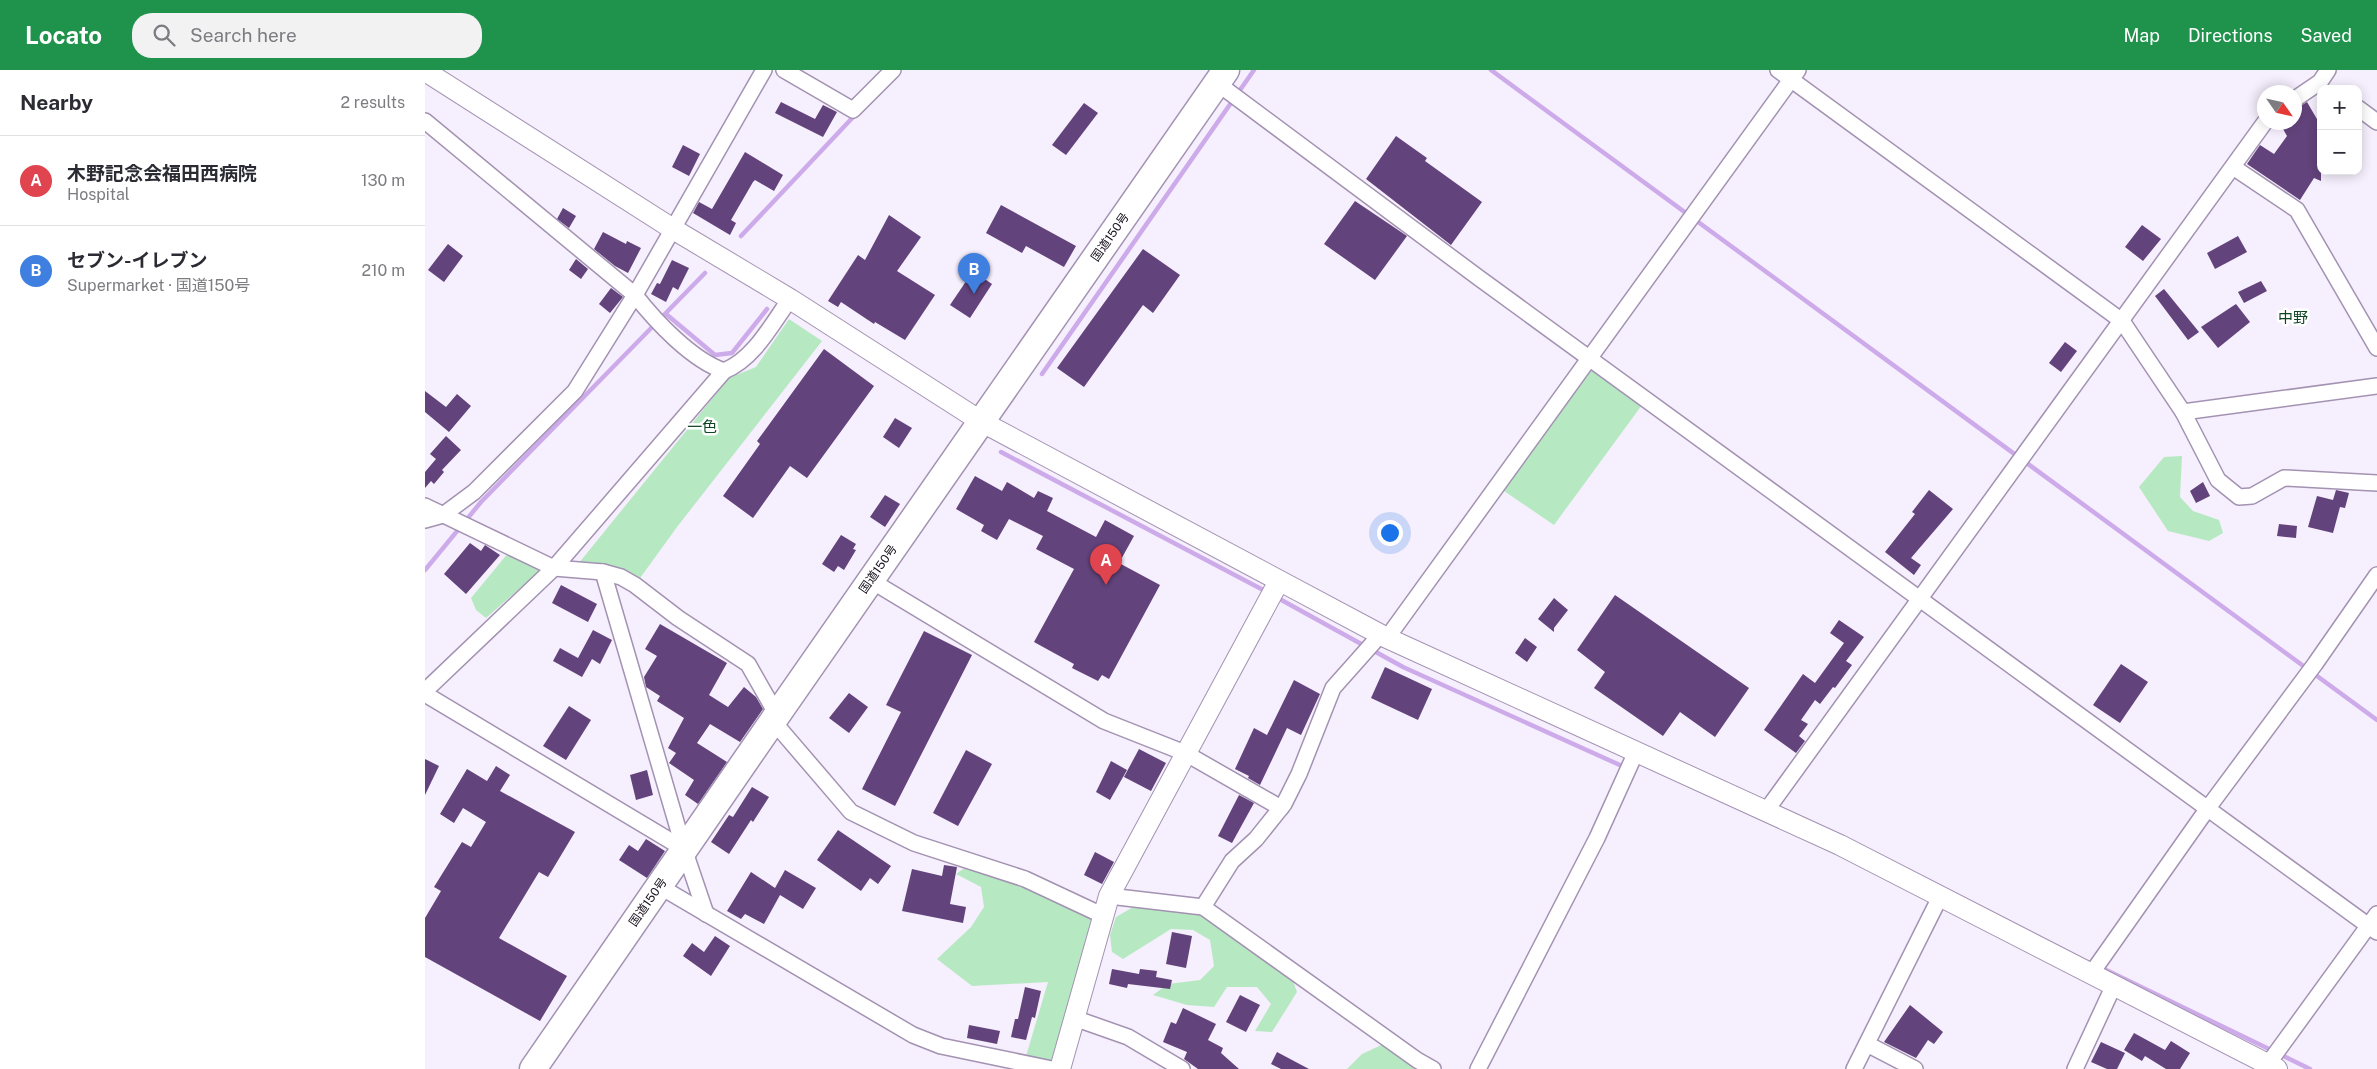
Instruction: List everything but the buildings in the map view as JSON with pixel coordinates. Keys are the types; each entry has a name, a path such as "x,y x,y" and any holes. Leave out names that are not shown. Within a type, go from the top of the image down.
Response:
{"highway":[{"name":"国道150号","path":"533,1069 1221,76"}],"street":[{"path":"425,520 443,515 474,492 575,391 635,295 764,70"},
{"path":"784,70 853,110 893,70"},
{"path":"1778,70 1795,75 2122,321 2183,412 2218,480 2239,497 2252,496 2284,478 2377,483"},
{"path":"425,71 673,229 790,298 982,422 1384,636 1464,675 1766,811 2114,985 2272,1067 2374,924 2208,808 1919,600 1589,358 1221,76"},
{"path":"1203,907 1232,861 1256,839 1281,808 1299,774 1333,688 1384,636 1795,75"},
{"path":"2302,95 2326,80"},
{"path":"2362,111 2377,122"},
{"path":"425,121 635,295 650,314 708,366 724,371"},
{"path":"1766,811 2259,130"},
{"path":"2233,167 2297,210 2377,348"},
{"path":"684,849 425,692 554,568 724,371 735,367 750,354 790,298"},
{"path":"2183,412 2377,386"},
{"path":"425,506 554,568 603,572 621,577 635,585 678,618 748,664 775,718 851,812 914,843 1025,879 1104,916"},
{"path":"603,572 684,849 706,914"},
{"path":"2091,974 2208,808 2315,664 2377,575"},
{"path":"870,580 1104,721 1185,753 1281,808"},
{"path":"1060,1069 1109,896 1279,581"},
{"path":"1478,1069 1597,838 1636,752"},
{"path":"659,886 913,1036 941,1046 1052,1069"},
{"path":"1109,896 1203,907 1310,985 1433,1069"},
{"path":"1854,1069 1940,897"},
{"path":"2075,1069 2114,985"},
{"path":"1074,1018 1128,1037 1182,1069"},
{"path":"1867,1044 1915,1069"}],"green space":[{"path":"789,319 822,341 677,527 635,585 574,569 729,378 756,367"},
{"path":"1591,368 1642,405 1554,525 1504,491"},
{"path":"2182,456 2180,497 2193,511 2219,520 2223,533 2209,541 2168,531 2139,487 2164,457"},
{"path":"509,552 542,569 486,618 476,610 471,598"},
{"path":"973,862 1102,922 1060,1069 1024,1063 1048,982 972,986 937,959 971,927 984,907 981,887 956,874"},
{"path":"1147,899 1203,907 1289,970 1297,992 1272,1032 1255,1031 1271,1004 1257,987 1227,987 1214,1007 1187,1005 1153,995 1168,984 1200,980 1214,966 1210,940 1193,930 1171,929 1123,959 1112,952 1110,935 1116,917"},
{"path":"1390,1041 1433,1069 1347,1069 1362,1054"}],"waterway":[{"path":"1042,374 1254,70"},
{"path":"1491,70 2377,720"},
{"path":"741,236 856,114"},
{"path":"425,570 481,502 705,273"},
{"path":"666,314 715,355 732,353 767,309"},
{"path":"1001,452 1267,592"},
{"path":"1276,597 1403,667 1622,766 1625,764"},
{"path":"2100,967 2310,1069"}],"place":[{"name":"セブン-イレブン","path":"974,294"},
{"name":"木野記念会福田西病院","path":"1106,585"}],"district":[{"name":"中野","path":"2293,317"},
{"name":"一色","path":"702,426"}]}
